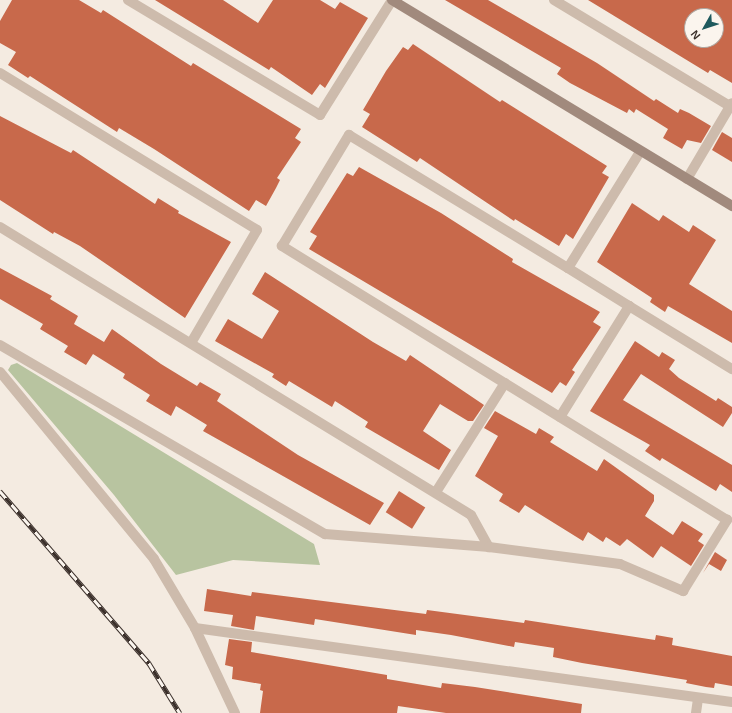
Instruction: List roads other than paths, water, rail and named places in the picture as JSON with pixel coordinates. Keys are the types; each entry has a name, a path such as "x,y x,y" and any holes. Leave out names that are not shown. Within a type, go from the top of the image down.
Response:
{"street":[{"path":"128,0 320,115 392,0 640,152 732,206"},
{"path":"554,0 731,104 688,179"},
{"path":"0,73 257,230 191,343"},
{"path":"0,345 325,534 489,547 620,564 683,591 727,520 282,246 350,135 732,369"},
{"path":"568,268 640,152"},
{"path":"0,227 436,492 471,515 489,547"},
{"path":"560,417 629,306"},
{"path":"0,372 154,559 195,628 235,713"},
{"path":"436,492 505,383"},
{"path":"195,628 732,702"},
{"path":"696,713 698,698"}],"railway":[{"path":"0,491 149,663 180,713"}]}
